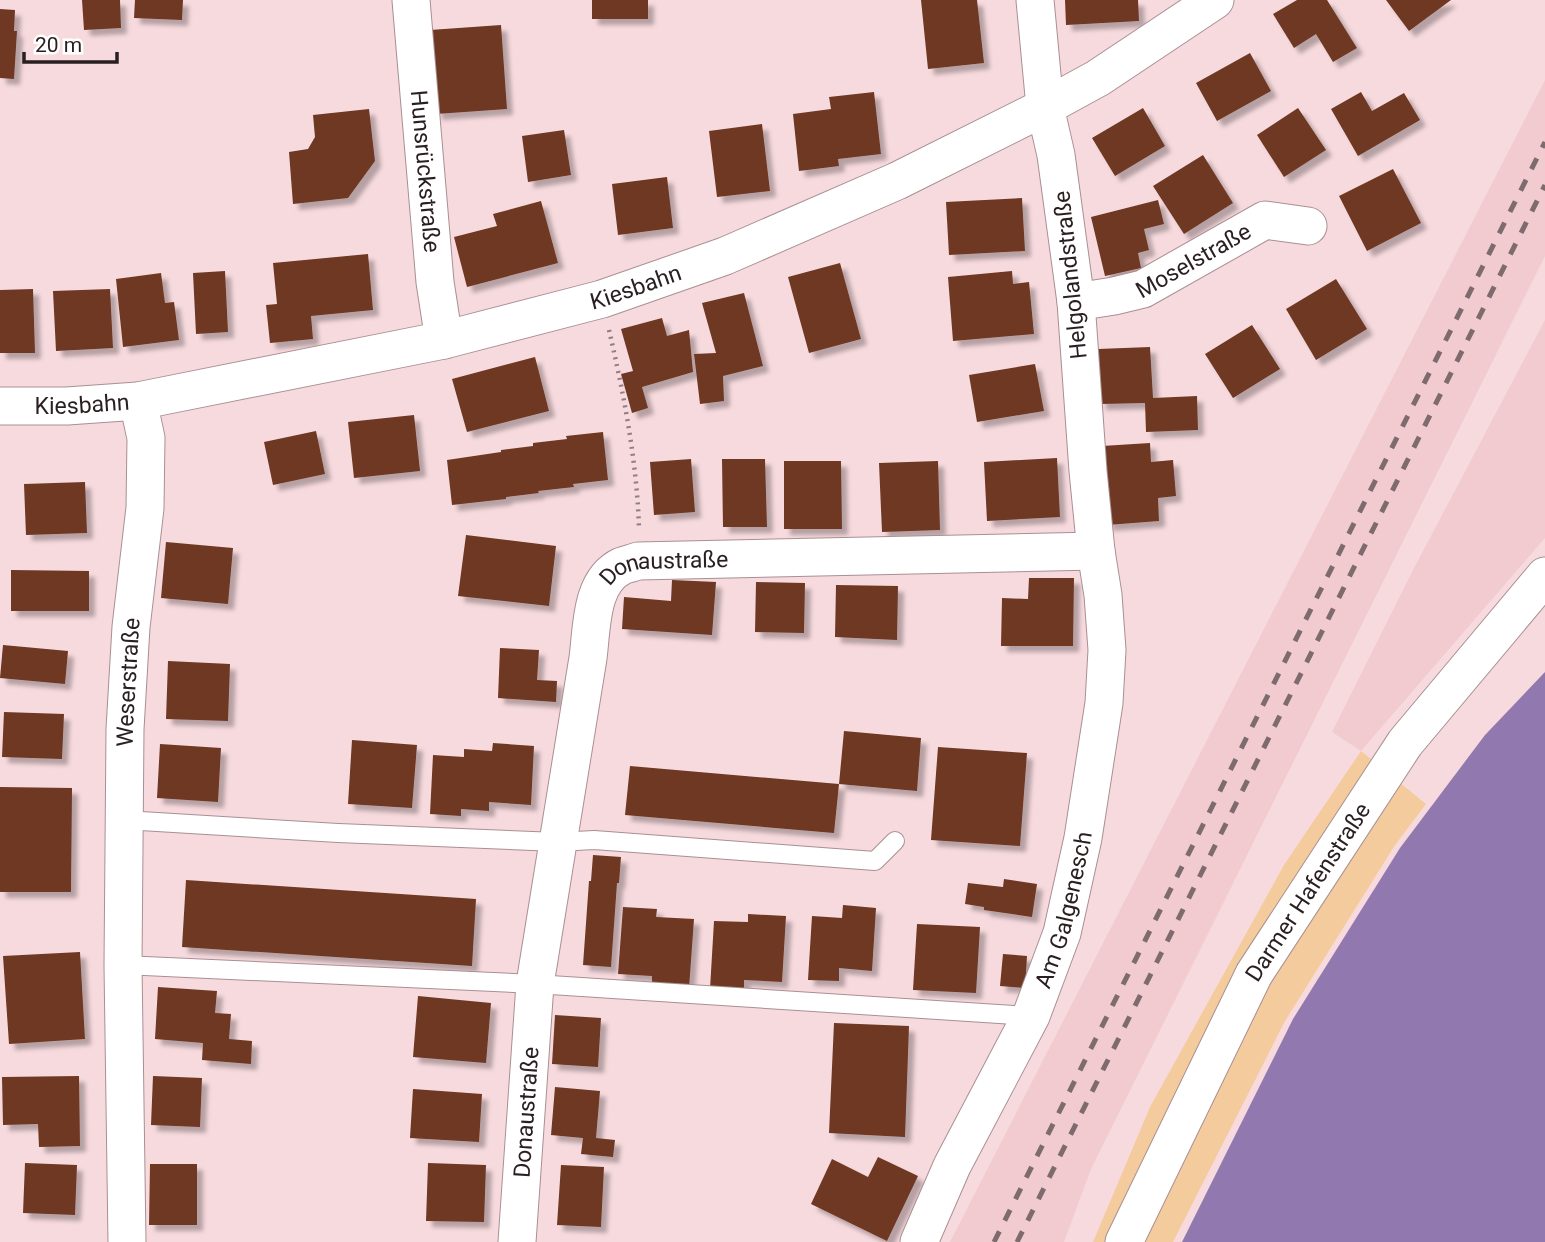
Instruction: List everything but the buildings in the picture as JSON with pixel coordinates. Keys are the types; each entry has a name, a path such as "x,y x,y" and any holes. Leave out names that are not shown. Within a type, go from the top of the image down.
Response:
{"street":[{"name":"Hunsrückstraße","path":"411,0 435,282 444,340"},
{"name":"Helgolandstraße","path":"1035,0 1045,107 1056,155 1076,302 1096,551"},
{"name":"Kiesbahn","path":"0,406 66,406 138,401 444,340 602,299 725,256 897,181 1098,78 1215,0"},
{"name":"Moselstraße","path":"1076,302 1143,289 1265,220 1308,226"},
{"name":"Weserstraße","path":"127,1242 123,965 125,729 131,627 145,508 146,438 138,401"},
{"name":"Donaustraße","path":"517,1242 535,984 594,610 602,583 620,566 638,561 1096,551"},
{"name":"Am Galgenesch","path":"919,1242 952,1166 1031,1016 1062,933 1083,838 1104,704 1107,650 1096,551"},
{"name":"Darmer Hafenstraße","path":"1124,1242 1254,974 1405,743 1545,576"}],"lane":[{"path":"124,820 557,842 594,840 875,861 895,841"},
{"path":"123,965 535,984 1031,1016"}],"path":[{"path":"602,299 620,376 632,457 639,526 638,561"}],"shaded area":[{"path":"1545,80 1545,256 1091,1169 1064,1242 950,1242"},
{"path":"1545,320 1545,538 1361,751 1332,732 1413,570"},
{"path":"1545,672 1545,1242 1182,1242 1293,1019 1400,848 1485,735"},
{"path":"1361,751 1426,804 1395,845 1285,1021 1173,1242 1093,1242 1150,1107 1284,865"}],"railway":[{"path":"994,1242 1545,142"},
{"path":"1017,1242 1545,185"}]}
